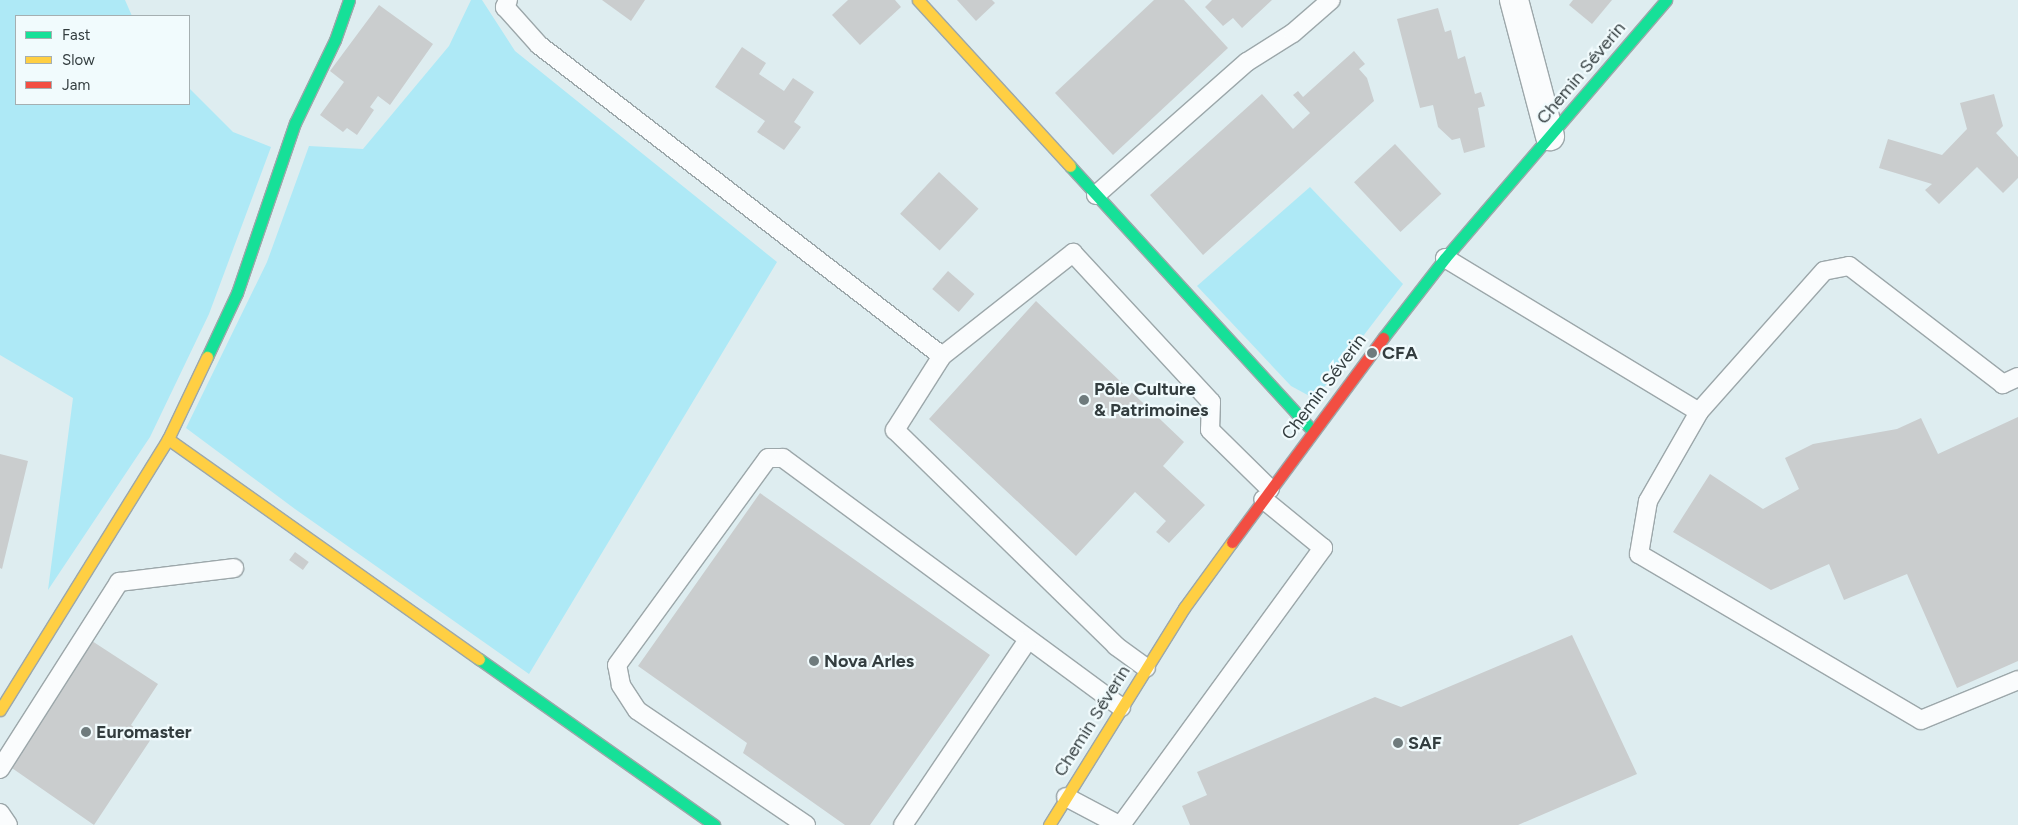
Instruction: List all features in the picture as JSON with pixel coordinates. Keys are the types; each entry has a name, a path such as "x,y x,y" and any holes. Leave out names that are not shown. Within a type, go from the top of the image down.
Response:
{"street":[{"path":"0,710 168,439 237,293 295,123 335,40 349,0"},
{"path":"918,0 1313,431"},
{"path":"1514,0 1550,136"},
{"name":"Chemin Séverin","path":"1049,825 1184,608 1313,431 1445,258 1666,0"},
{"path":"168,439 714,825"}],"lane":[{"path":"508,0 505,7 539,45 942,356"},
{"path":"1096,195 1247,62 1293,33 1331,0"},
{"path":"1066,797 1120,825 1323,548 1266,494 1210,430 1211,402 1073,254 942,356 895,430 1116,646 1146,668"},
{"path":"1445,258 1699,412"},
{"path":"2018,377 2004,384 1849,266 1824,270 1699,412 1648,500 1639,554 1921,720 2018,680"},
{"path":"806,825 637,710 621,685 617,665 768,458 783,458 1121,707"},
{"path":"0,769 119,582 234,568"},
{"path":"903,825 1028,640"},
{"path":"0,813 8,825"}],"shaded area":[{"path":"0,0 125,0 132,15 15,15 15,105 190,105 190,89 233,132 271,147 209,314 150,437 48,590 73,398 0,355"},
{"path":"471,0 482,0 515,51 777,262 529,674 295,509 186,428 267,262 309,146 363,149 449,46"},
{"path":"1310,187 1403,284 1315,399 1291,386 1197,286"}],"building":[{"path":"602,0 645,0 631,21"},
{"path":"848,0 895,0 901,7 860,45 832,15"},
{"path":"957,0 992,0 995,3 976,21"},
{"path":"1154,0 1184,0 1228,48 1113,155 1055,93"},
{"path":"1212,0 1272,0 1242,28 1233,18 1223,26 1205,7"},
{"path":"1573,0 1612,0 1592,24 1569,5"},
{"path":"379,5 433,44 390,105 378,96 370,107 374,110 357,135 347,128 343,132 320,115 344,82 330,71"},
{"path":"1438,8 1445,32 1451,30 1458,59 1465,56 1475,94 1481,92 1485,106 1478,108 1485,147 1464,153 1460,138 1452,140 1438,127 1433,105 1420,108 1397,19"},
{"path":"742,47 766,63 759,74 784,91 793,78 814,92 794,122 801,127 784,150 757,132 765,121 715,87"},
{"path":"1354,51 1365,64 1359,69 1367,78 1374,101 1203,255 1150,195 1262,94 1293,129 1310,113 1293,95 1298,91 1303,97"},
{"path":"1994,94 2003,126 1996,133 2018,157 2018,178 2003,193 1977,167 1939,204 1925,190 1932,184 1879,168 1888,139 1942,155 1967,129 1960,103"},
{"path":"1395,144 1441,194 1400,232 1354,182"},
{"path":"939,172 978,209 940,251 900,214"},
{"path":"948,271 974,294 959,312 932,289"},
{"path":"1036,301 1184,442 1163,466 1205,505 1169,543 1156,532 1166,521 1135,492 1076,556 929,419"},
{"path":"2018,417 2018,661 1957,688 1907,574 1844,600 1829,564 1771,590 1673,532 1710,474 1763,509 1799,489 1785,458 1813,444 1897,429 1921,418 1938,454"},
{"path":"0,454 28,461 2,569 0,568"},
{"name":"Nova Arles","path":"760,493 990,655 870,825 845,825 743,753 747,743 638,666"},
{"path":"295,552 309,562 303,570 289,560"},
{"name":"SAF","path":"1572,635 1637,774 1518,825 1190,825 1182,806 1207,795 1197,772 1375,697 1401,707"},
{"name":"Euromaster","path":"92,641 158,684 131,725 151,739 94,825 9,766"}],"traffic: fast":[{"path":"207,357 237,293 295,123 335,40 349,0"},
{"path":"1383,338 1445,258 1666,0"},
{"path":"1070,166 1313,431"},
{"path":"479,659 714,825"}],"traffic: slow":[{"path":"918,0 1070,166"},
{"path":"0,710 168,439 207,357"},
{"path":"168,439 479,659"},
{"path":"1049,825 1184,608 1232,542"}],"traffic: jam":[{"path":"1232,542 1383,338"}],"place":[{"name":"CFA","path":"1372,353"},
{"name":"Pôle Culture & Patrimoines","path":"1084,400"},
{"name":"Nova Arles","path":"814,661"},
{"name":"Euromaster","path":"86,732"},
{"name":"SAF","path":"1398,743"}]}
